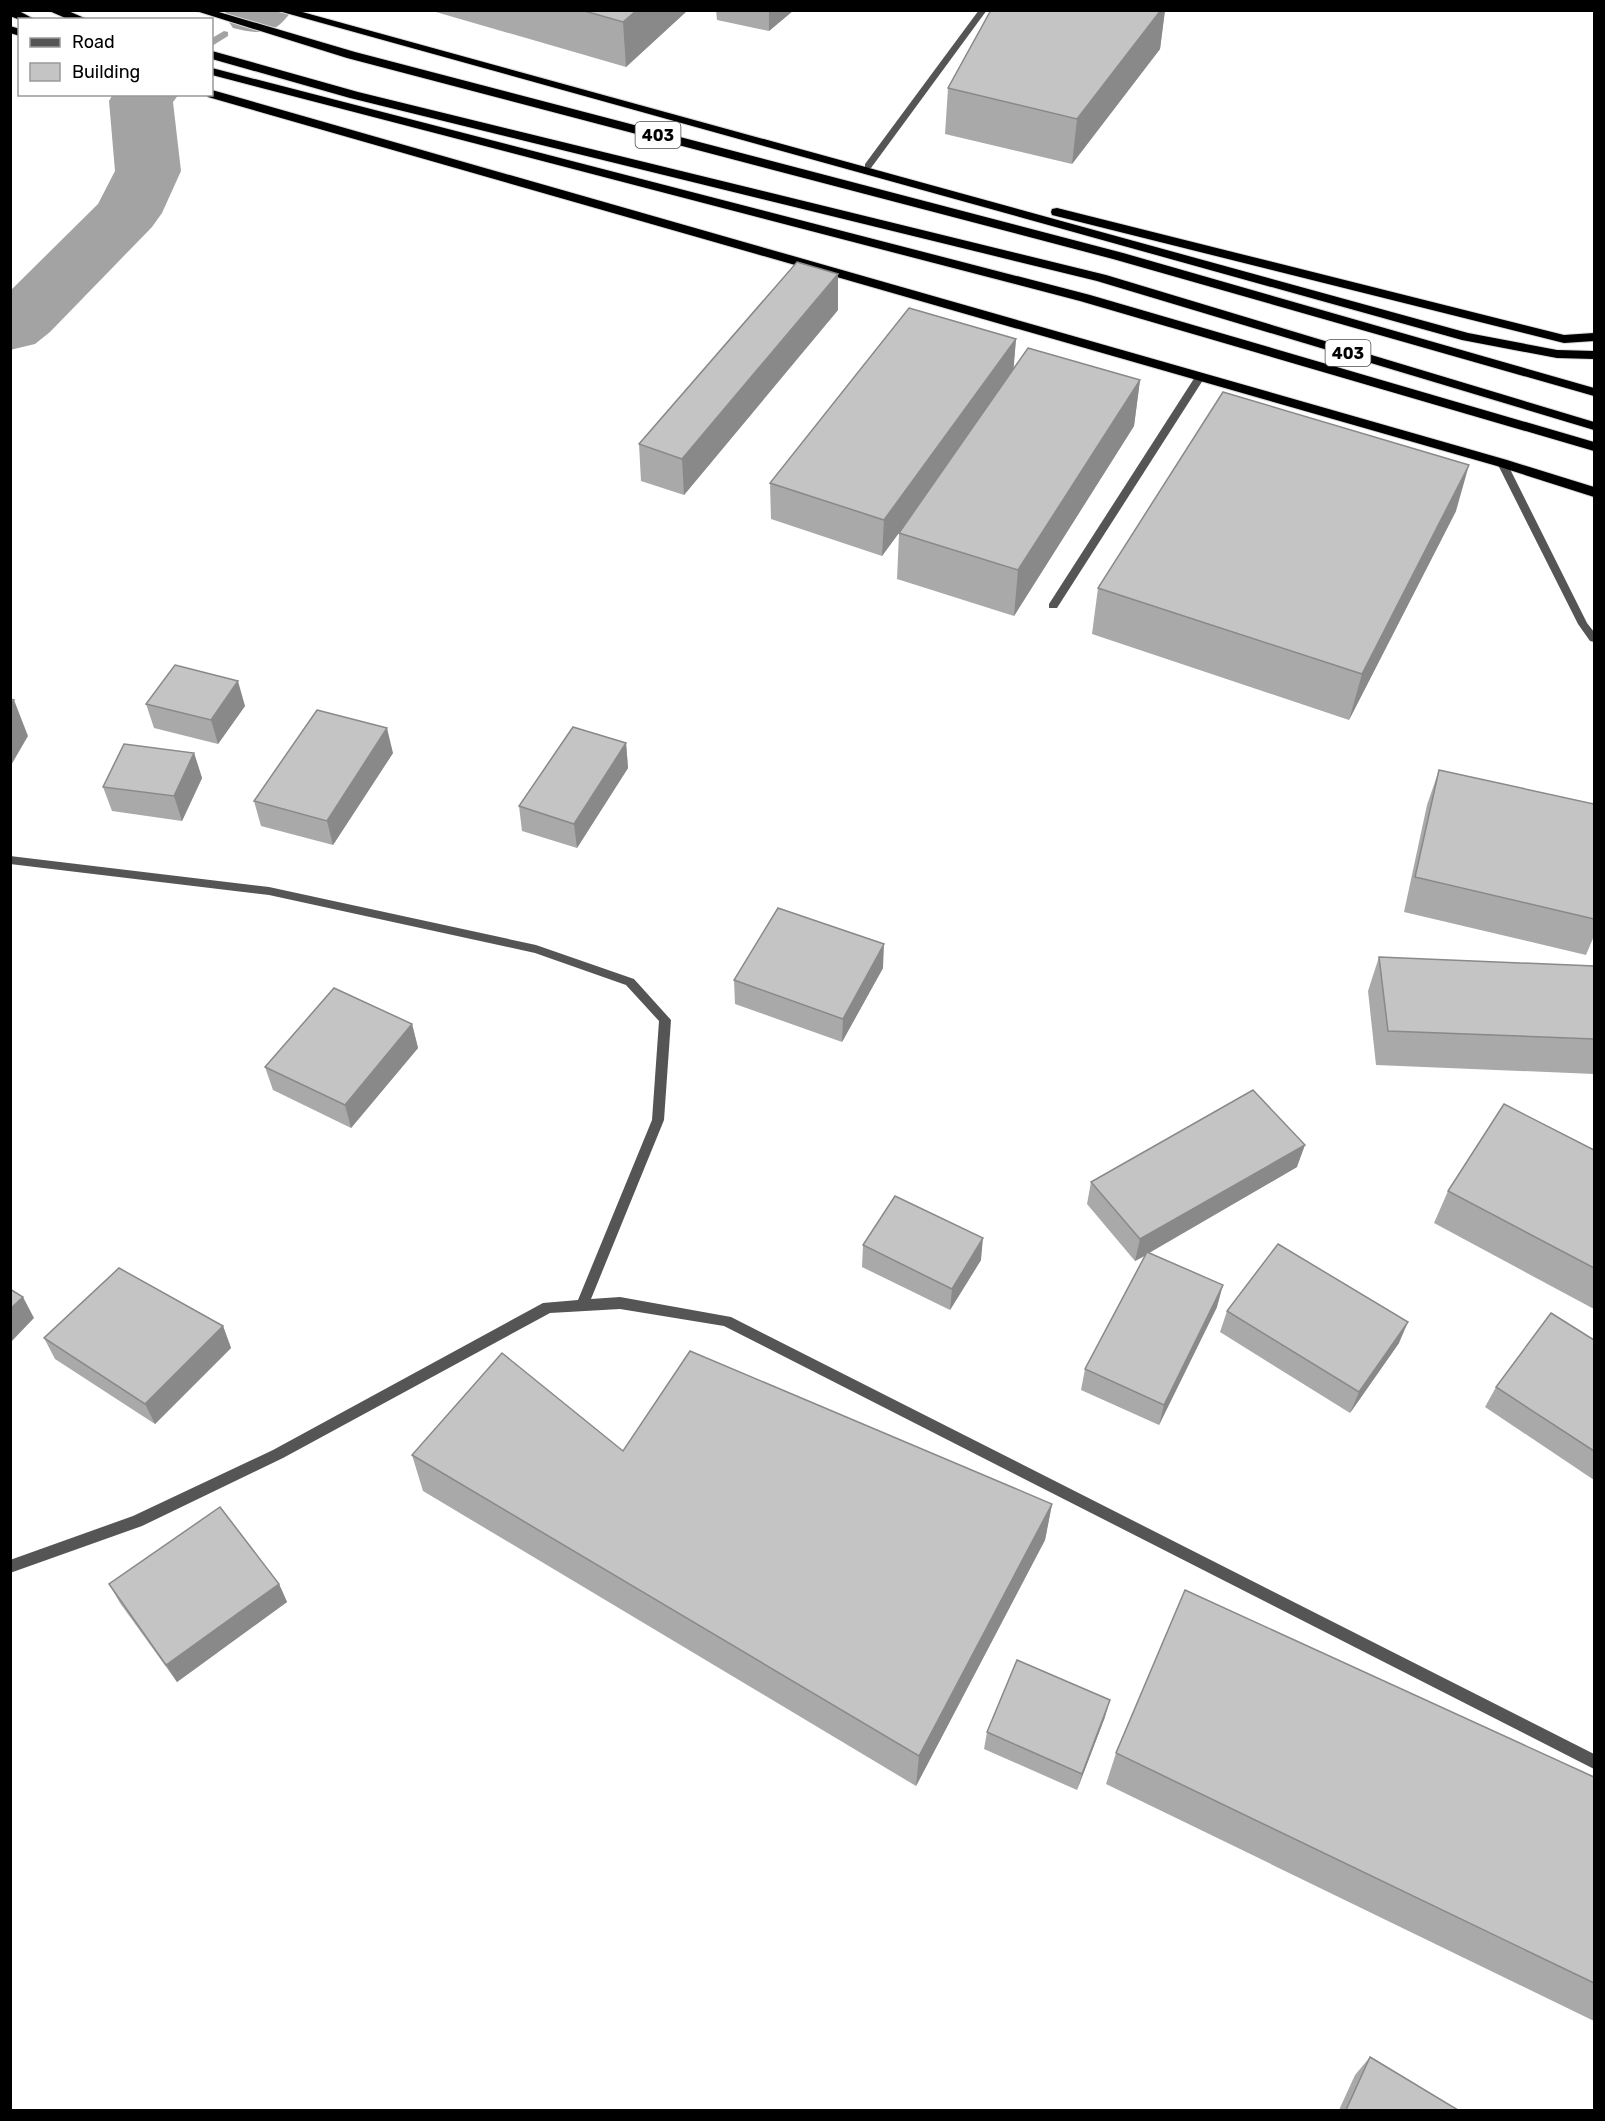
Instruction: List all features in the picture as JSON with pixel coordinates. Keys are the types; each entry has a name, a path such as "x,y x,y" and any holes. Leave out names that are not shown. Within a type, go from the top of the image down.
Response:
{"highway":[{"path":"52,10 78,18"},
{"name":"403","path":"198,10 351,55 1118,256 1594,392"},
{"path":"280,10 1467,337 1557,354 1594,355"},
{"path":"325,10 868,166 1564,339 1594,336"},
{"path":"10,12 26,18"},
{"name":"403","path":"213,55 354,95 1101,278 1594,426"},
{"path":"213,72 1085,298 1594,447"},
{"path":"213,93 1502,463 1594,492"}],"street":[{"path":"868,166 983,10"},
{"path":"1053,606 1200,377"},
{"path":"1502,463 1583,624 1594,639"},
{"path":"10,860 269,891 536,949 630,982 665,1020 658,1120 582,1305"},
{"path":"10,1567 137,1521 279,1454 548,1307 620,1303 726,1320 1594,1762"}],"building":[{"path":"581,10 637,10 623,22"},
{"path":"991,10 1161,10 1077,119 948,88"},
{"path":"797,262 838,274 682,459 639,444"},
{"path":"909,308 1016,339 884,520 770,483"},
{"path":"1028,348 1140,380 1018,570 899,533"},
{"path":"1223,392 1469,465 1362,674 1098,588"},
{"path":"175,665 238,681 211,720 146,704"},
{"path":"317,710 387,728 327,821 254,801"},
{"path":"573,727 626,743 574,824 519,806"},
{"path":"124,744 194,753 174,796 103,787"},
{"path":"1439,770 1594,804 1594,919 1415,877"},
{"path":"778,908 884,944 843,1019 734,980"},
{"path":"1379,957 1594,966 1594,1039 1388,1031"},
{"path":"334,988 412,1024 345,1105 265,1067"},
{"path":"1253,1090 1305,1145 1140,1239 1091,1182"},
{"path":"1504,1104 1594,1150 1594,1268 1448,1191"},
{"path":"895,1196 983,1238 952,1289 863,1245"},
{"path":"1278,1244 1408,1322 1359,1392 1227,1311"},
{"path":"1147,1252 1223,1285 1164,1405 1085,1369"},
{"path":"119,1268 223,1326 145,1404 44,1338"},
{"path":"10,1289 23,1297 10,1309"},
{"path":"1551,1313 1594,1340 1594,1451 1496,1387"},
{"path":"690,1351 1052,1504 919,1756 412,1455 502,1353 623,1451"},
{"path":"220,1507 279,1584 166,1665 109,1584"},
{"path":"1185,1590 1594,1777 1594,1983 1116,1753"},
{"path":"1017,1660 1110,1700 1082,1774 987,1732"},
{"path":"1370,2057 1458,2110 1346,2110"}],"waterway":[{"path":"255,15 262,10"},
{"path":"213,42 224,34"},
{"path":"10,329 25,317 128,213 148,171 141,101 145,96"}]}
